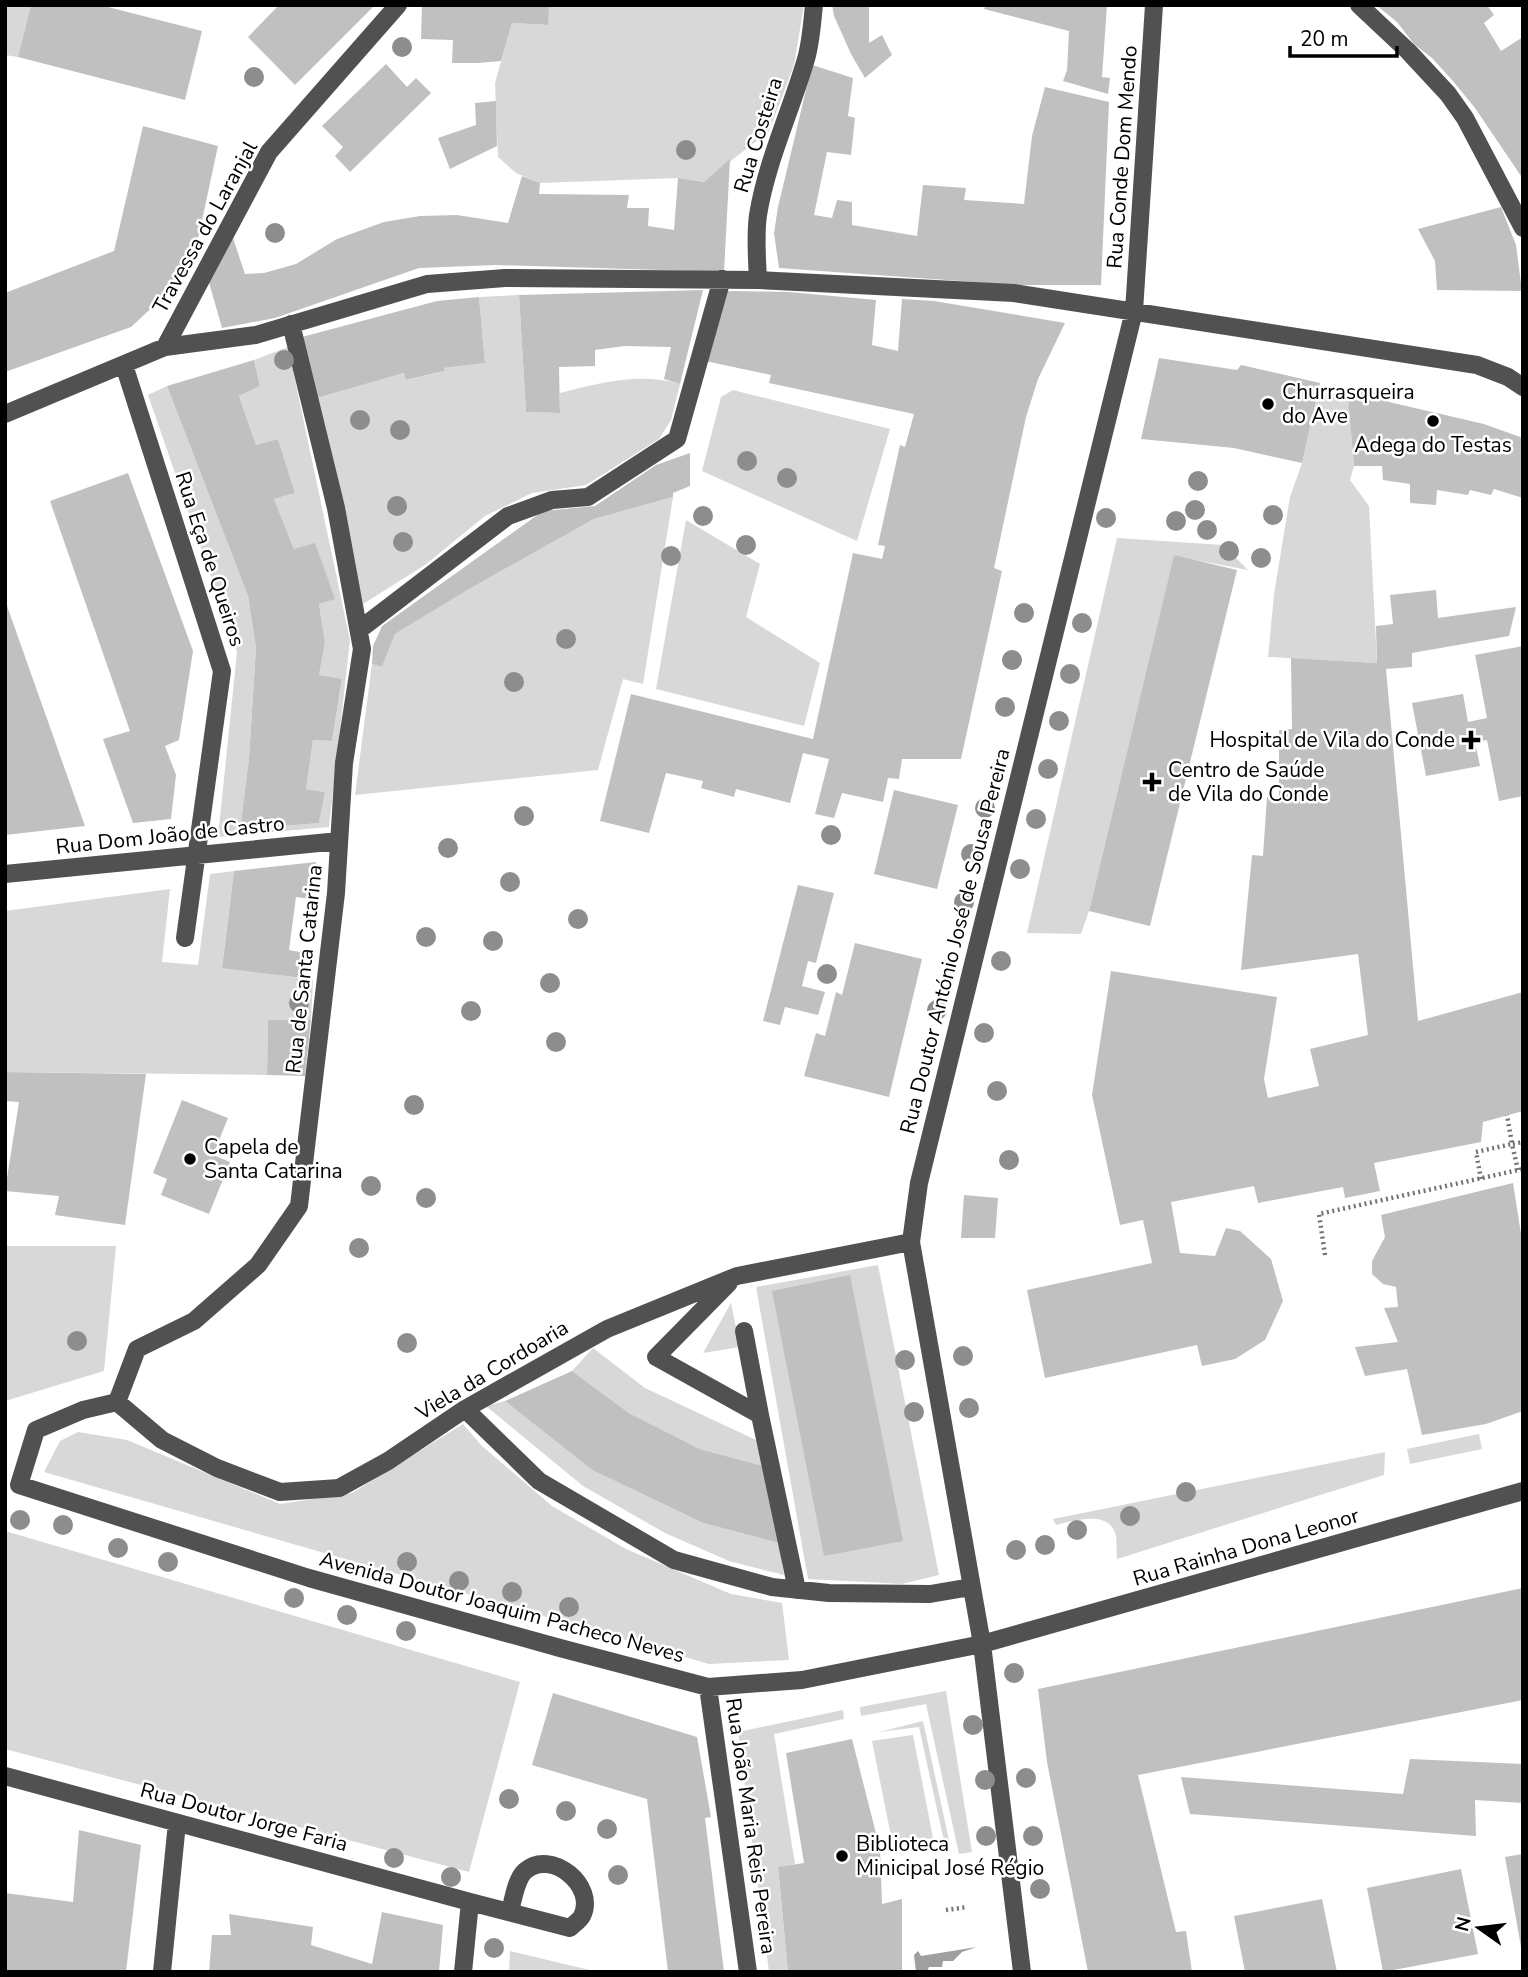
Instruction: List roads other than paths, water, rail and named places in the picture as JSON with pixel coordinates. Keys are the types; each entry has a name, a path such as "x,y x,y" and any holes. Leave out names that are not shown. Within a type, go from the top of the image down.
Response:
{"street":[{"name":"Travessa do Laranjal","path":"165,347 269,152 398,5"},
{"name":"Rua Costeira","path":"758,280 758,217 775,147 807,58 814,5"},
{"name":"Rua Conde Dom Mendo","path":"1134,311 1154,5"},
{"path":"1359,5 1408,51 1448,94 1465,118 1522,223"},
{"path":"359,630 508,516 552,499 588,498 677,439 722,279"},
{"path":"5,414 165,347 256,335 415,287 464,280 722,279 1014,293 1477,365 1507,377 1523,387"},
{"name":"Rua Doutor António José de Sousa Pereira","path":"1022,1972 982,1644 911,1242 919,1183 1134,311"},
{"name":"Rua de Santa Catarina","path":"117,1402 136,1349 194,1321 258,1265 299,1206 335,906 344,763 362,649 336,508 291,324"},
{"name":"Rua Eça de Queiros","path":"124,365 222,671 185,937"},
{"name":"Rua Dom João de Castro","path":"5,874 339,841"},
{"name":"Viela da Cordoaria","path":"117,1402 162,1440 217,1468 280,1492 339,1488 388,1461 465,1409 607,1329 737,1276 911,1242"},
{"path":"737,1276 656,1357 760,1415"},
{"path":"744,1331 797,1590"},
{"name":"Avenida Doutor Joaquim Pacheco Neves","path":"117,1402 83,1410 36,1430 19,1485 322,1581 708,1687 802,1680 982,1644"},
{"path":"465,1409 540,1481 674,1560 772,1587 829,1593 930,1594 971,1587"},
{"name":"Rua Rainha Dona Leonor","path":"982,1644 1523,1491"},
{"name":"Rua João Maria Reis Pereira","path":"708,1687 748,1972"},
{"name":"Rua Doutor Jorge Faria","path":"5,1776 510,1912"},
{"path":"162,1972 177,1823"},
{"path":"463,1972 470,1902"}],"place":[{"name":"Churrasqueira do Ave","path":"1268,404"},
{"name":"Adega do Testas","path":"1433,421"},
{"name":"Hospital de Vila do Conde","path":"1471,740"},
{"name":"Centro de Saúde de Vila do Conde","path":"1152,782"},
{"name":"Capela de Santa Catarina","path":"190,1159"},
{"name":"Biblioteca Minicipal José Régio","path":"842,1856"}]}
